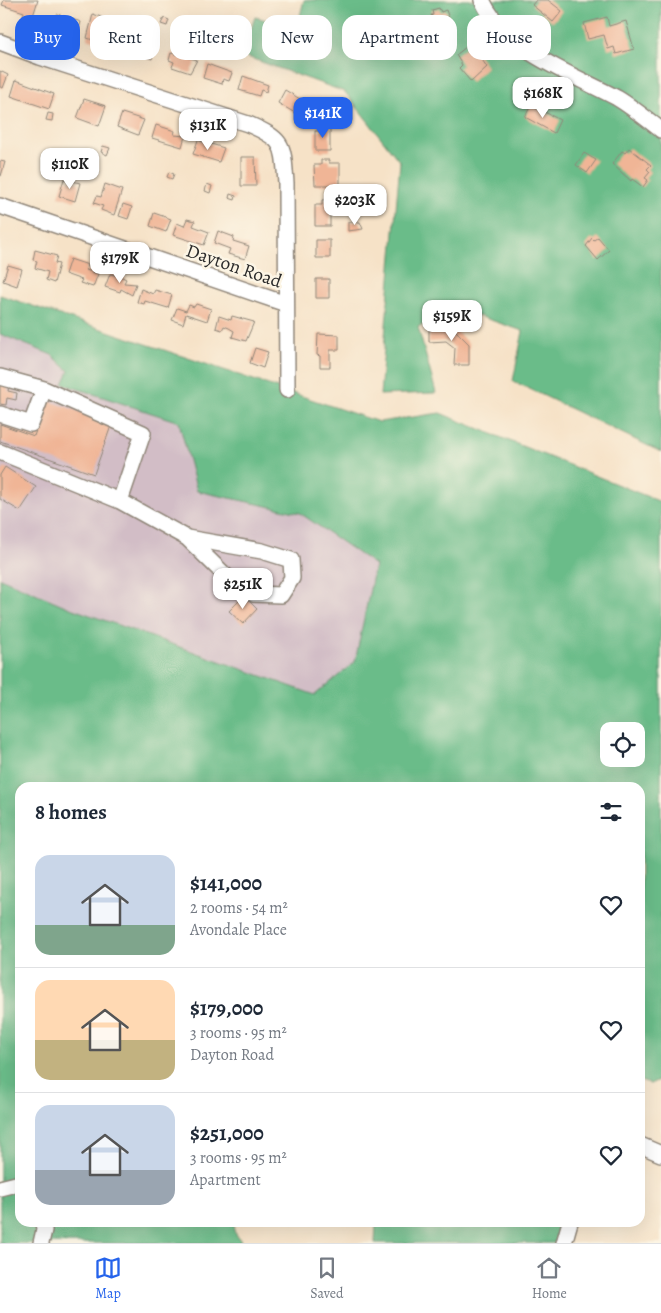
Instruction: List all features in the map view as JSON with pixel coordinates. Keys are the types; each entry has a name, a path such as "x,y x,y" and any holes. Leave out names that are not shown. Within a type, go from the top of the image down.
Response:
{"street":[{"path":"482,0 500,28 524,46 552,66 618,99 661,130"},
{"path":"0,42 40,57 248,124 269,133 279,142 284,154 286,183 287,390"},
{"name":"Dayton Road","path":"0,206 286,304"},
{"path":"0,376 44,389 143,432 120,501"},
{"path":"0,414 31,424 44,389"},
{"path":"0,452 120,501 187,538 228,578 253,594 281,594 292,578 291,560 262,551 187,538"},
{"path":"645,1147 661,1154"},
{"path":"0,1188 15,1184"},
{"path":"41,1243 44,1227"},
{"path":"564,1243 569,1227"}],"shaded area":[{"path":"0,334 52,355 69,371 64,384 179,422 197,491 300,513 375,565 355,662 315,695 70,608 0,578"}],"green space":[{"path":"304,0 661,0 661,452 513,381 523,331 458,309 418,327 436,393 380,395 400,162 345,92 252,59 252,26 255,17 262,19 262,60 332,60 332,15 300,15"},
{"path":"0,295 379,422 440,413 661,502 661,1079 650,1084 645,1082 645,782 15,782 15,1227 234,1227 234,1231 242,1243 0,1243 0,578 70,608 315,695 355,662 375,565 300,513 197,491 179,422 63,384 69,371 52,355 0,334"},
{"path":"376,1227 570,1227 565,1243 375,1243"}],"building":[{"path":"4,0 38,0 33,15 23,15 24,12 2,5"},
{"path":"536,0 548,0 562,11 553,22 551,15 544,15 532,5"},
{"path":"439,8 441,12 446,10 448,15 433,15 432,10"},
{"path":"607,17 609,26 626,21 634,49 616,54 614,47 608,49 604,35 588,39 584,23"},
{"path":"164,18 169,20 167,26 161,24"},
{"path":"90,26 90,39 87,38"},
{"path":"466,47 467,60 482,60 487,67 471,82 459,68 462,65 457,57 457,54"},
{"path":"170,56 170,60 197,60 190,73 172,67 174,62 169,60"},
{"path":"207,64 232,73 229,81 223,79 222,84 203,78"},
{"path":"0,71 8,75 3,88 0,87"},
{"path":"243,76 268,85 266,92 261,90 259,96 239,90"},
{"path":"16,80 54,94 49,109 11,96"},
{"path":"285,90 305,102 303,106 299,104 295,113 278,103"},
{"path":"84,99 106,106 99,126 77,118"},
{"path":"531,105 560,120 554,133 525,117"},
{"path":"48,113 53,114 52,121 46,120"},
{"path":"122,113 144,120 138,135 117,127"},
{"path":"156,125 175,131 174,135 185,136 182,147 152,138"},
{"path":"321,126 330,126 330,151 315,151 315,131 321,131"},
{"path":"198,140 224,148 219,162 193,154"},
{"path":"103,146 110,148 107,155 101,152"},
{"path":"629,148 651,165 647,169 650,172 645,178 648,180 643,187 632,179 631,181 612,164 622,151 625,153"},
{"path":"584,153 596,160 587,173 576,165"},
{"path":"241,157 255,157 256,186 241,186"},
{"path":"321,160 329,160 329,163 340,163 340,185 315,185 314,165 321,165"},
{"path":"0,161 5,162 1,176 0,176"},
{"path":"169,172 174,174 172,179 167,177"},
{"path":"64,179 80,183 75,201 59,196"},
{"path":"105,184 122,190 114,215 101,210 103,206 94,203 97,196 101,197"},
{"path":"207,184 212,186 210,193 205,191"},
{"path":"357,189 364,189 364,196 357,196"},
{"path":"230,194 236,196 235,200 229,198"},
{"path":"330,199 330,226 315,226 315,205 322,205 322,200"},
{"path":"123,204 132,207 128,219 119,216"},
{"path":"154,213 171,219 166,232 150,226"},
{"path":"187,219 195,221 193,226 209,232 204,245 173,235 177,223 184,226"},
{"path":"348,222 360,222 363,229 348,231"},
{"path":"218,231 234,237 233,241 249,246 245,259 228,254 230,249 214,243"},
{"path":"598,237 609,250 598,260 586,246 592,238 594,240"},
{"path":"316,240 330,240 330,258 316,258"},
{"path":"35,250 57,256 55,263 59,264 54,283 46,280 48,272 35,268 37,261 33,260"},
{"path":"70,259 88,265 86,270 98,274 93,287 80,283 82,280 65,274"},
{"path":"8,265 22,269 17,286 3,281"},
{"path":"110,274 126,279 124,283 136,284 132,295 121,289 120,292 105,287"},
{"path":"316,279 329,279 329,298 316,298"},
{"path":"141,289 153,294 155,290 172,295 168,308 145,301 144,304 137,302"},
{"path":"196,304 211,309 207,321 186,314 183,324 172,320 177,308 186,311 189,305 194,307"},
{"path":"219,316 231,320 232,316 254,322 246,341 232,337 234,331 229,328 224,326 222,330 216,328"},
{"path":"443,321 453,321 452,327 469,344 469,365 454,365 455,348 446,341 429,342 429,330 443,329"},
{"path":"318,334 339,335 339,350 330,350 330,367 320,367 320,356 317,355"},
{"path":"255,348 268,352 263,368 250,363"},
{"path":"0,384 9,385 8,391 17,393 16,400 7,398 6,405 0,404"},
{"path":"47,400 112,423 94,474 0,441 0,424 34,436"},
{"path":"5,467 36,487 20,511 0,499 0,475"},
{"path":"244,596 257,609 243,624 229,611"}]}
